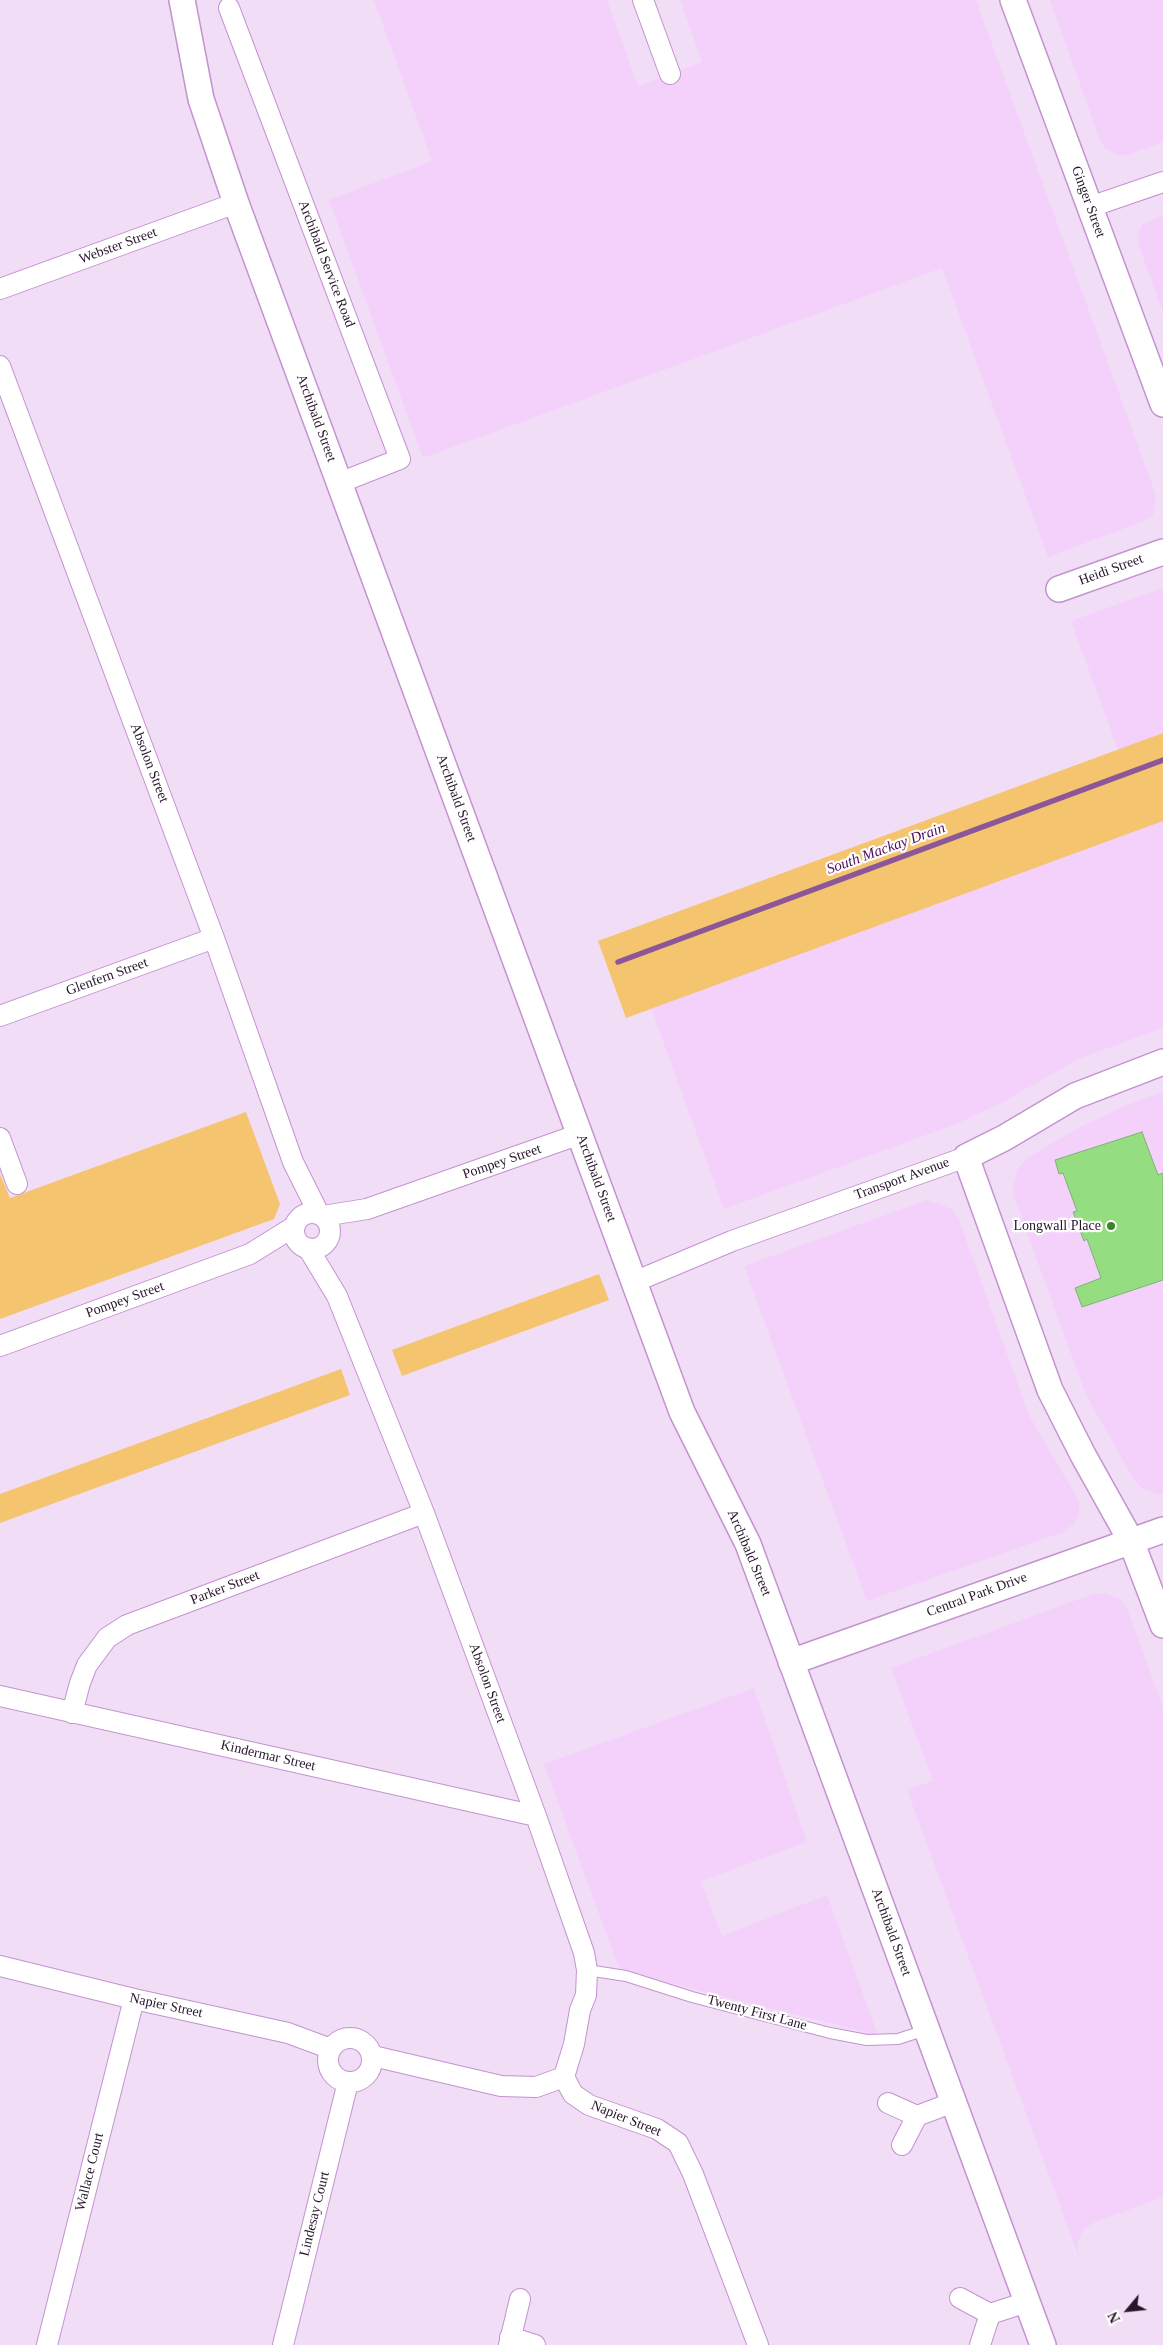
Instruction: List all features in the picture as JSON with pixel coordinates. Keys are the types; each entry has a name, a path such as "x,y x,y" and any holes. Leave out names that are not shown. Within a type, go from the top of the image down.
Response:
{"street":[{"name":"Archibald Street","path":"182,0 200,99 236,203 682,1412 748,1544 1043,2345"},
{"path":"643,0 670,74"},
{"name":"Ginger Street","path":"1013,0 1163,404"},
{"name":"Archibald Service Road","path":"229,8 400,459 340,483"},
{"path":"1090,207 1163,182"},
{"name":"Webster Street","path":"0,289 236,203"},
{"name":"Absolon Street","path":"0,366 214,938 293,1162 321,1215"},
{"name":"Heidi Street","path":"1059,589 1163,552"},
{"name":"Glenfern Street","path":"0,1016 214,938"},
{"name":"Transport Avenue","path":"634,1282 732,1240 966,1157 1004,1138 1075,1096 1163,1062"},
{"name":"Pompey Street","path":"321,1215 367,1210 580,1134"},
{"path":"1,1146 17,1184"},
{"path":"966,1157 1050,1390 1083,1455 1131,1541 1163,1625"},
{"name":"Absolon Street","path":"293,1162 297,1223"},
{"name":"Pompey Street","path":"328,1237 367,1210"},
{"path":"304,1214 321,1215 329,1225 328,1237 323,1245 316,1248 306,1247 296,1238 297,1223 304,1214"},
{"name":"Pompey Street","path":"250,1254 297,1223"},
{"name":"Absolon Street","path":"328,1237 337,1296"},
{"name":"Absolon Street","path":"306,1247 337,1296 424,1513 536,1816 584,1953 587,1970 586,1994 564,2077"},
{"name":"Pompey Street","path":"0,1346 250,1254 306,1247"},
{"name":"Parker Street","path":"72,1713 87,1665 107,1638 126,1624 424,1513"},
{"name":"Central Park Drive","path":"791,1662 1163,1530"},
{"name":"Kindermar Street","path":"0,1696 536,1816"},
{"name":"Napier Street","path":"0,1966 134,1999 288,2032 331,2049"},
{"name":"Wallace Court","path":"47,2345 134,1999"},
{"path":"348,2037 356,2038 365,2043 373,2056 373,2064 365,2077 360,2081 348,2082 340,2080 332,2074 328,2059 331,2049 338,2041 348,2037"},
{"path":"373,2056 501,2086 536,2086 564,2077"},
{"name":"Napier Street","path":"564,2077 572,2094 589,2105 657,2129 678,2143 693,2174 758,2345"},
{"name":"Lindesay Court","path":"283,2345 348,2082"},
{"path":"902,2145 917,2116 954,2102"},
{"path":"888,2104 917,2116"},
{"path":"960,2298 990,2314 1027,2302"},
{"path":"520,2299 509,2341 535,2345"},
{"path":"980,2345 990,2314"}],"lane":[{"name":"Twenty First Lane","path":"587,1970 626,1976 701,1999 830,2033 867,2040 898,2039 927,2029"}],"shaded area":[{"path":"374,0 607,0 638,86 702,62 680,0 976,0 1156,495 1153,515 1144,521 1048,557 942,268 423,458 329,200 432,161"},
{"path":"1050,0 1163,0 1163,142 1127,155 1117,156 1101,143"},
{"path":"1163,215 1163,313 1139,246 1138,235 1142,225"},
{"path":"1163,588 1163,733 1118,750 1071,621"},
{"path":"1163,733 1163,821 626,1018 598,941"},
{"path":"1163,821 1163,1028 1078,1059 1003,1102 956,1124 724,1209 651,1008"},
{"path":"1163,1092 1163,1494 1157,1494 1143,1489 1133,1478 1086,1395 1014,1197 1013,1186 1018,1168 1029,1157 1080,1127 1129,1104"},
{"path":"246,1112 280,1204 274,1219 0,1319 0,1174 10,1198"},
{"path":"927,1200 952,1209 958,1217 1029,1415 1079,1501 1079,1512 1074,1524 1063,1532 867,1601 744,1266"},
{"path":"599,1274 609,1300 402,1376 392,1350"},
{"path":"341,1369 350,1395 0,1523 0,1494"},
{"path":"1107,1593 1120,1599 1128,1611 1163,1707 1163,2197 1095,2222 1083,2230 1077,2243 1079,2257 907,1790 933,1781 891,1668 1093,1594"},
{"path":"754,1688 807,1842 701,1881 722,1936 827,1895 878,2035 874,2038 862,2031 620,1971 544,1764"}],"building":[{"name":"Longwall Place","path":"1142,1132 1158,1175 1163,1173 1163,1280 1082,1307 1075,1288 1101,1278 1087,1239 1084,1241 1073,1212 1077,1211 1063,1173 1059,1174 1055,1160"}],"waterway":[{"name":"South Mackay Drain","path":"618,962 1163,760"}],"place":[{"name":"Longwall Place","path":"1111,1226"}]}
